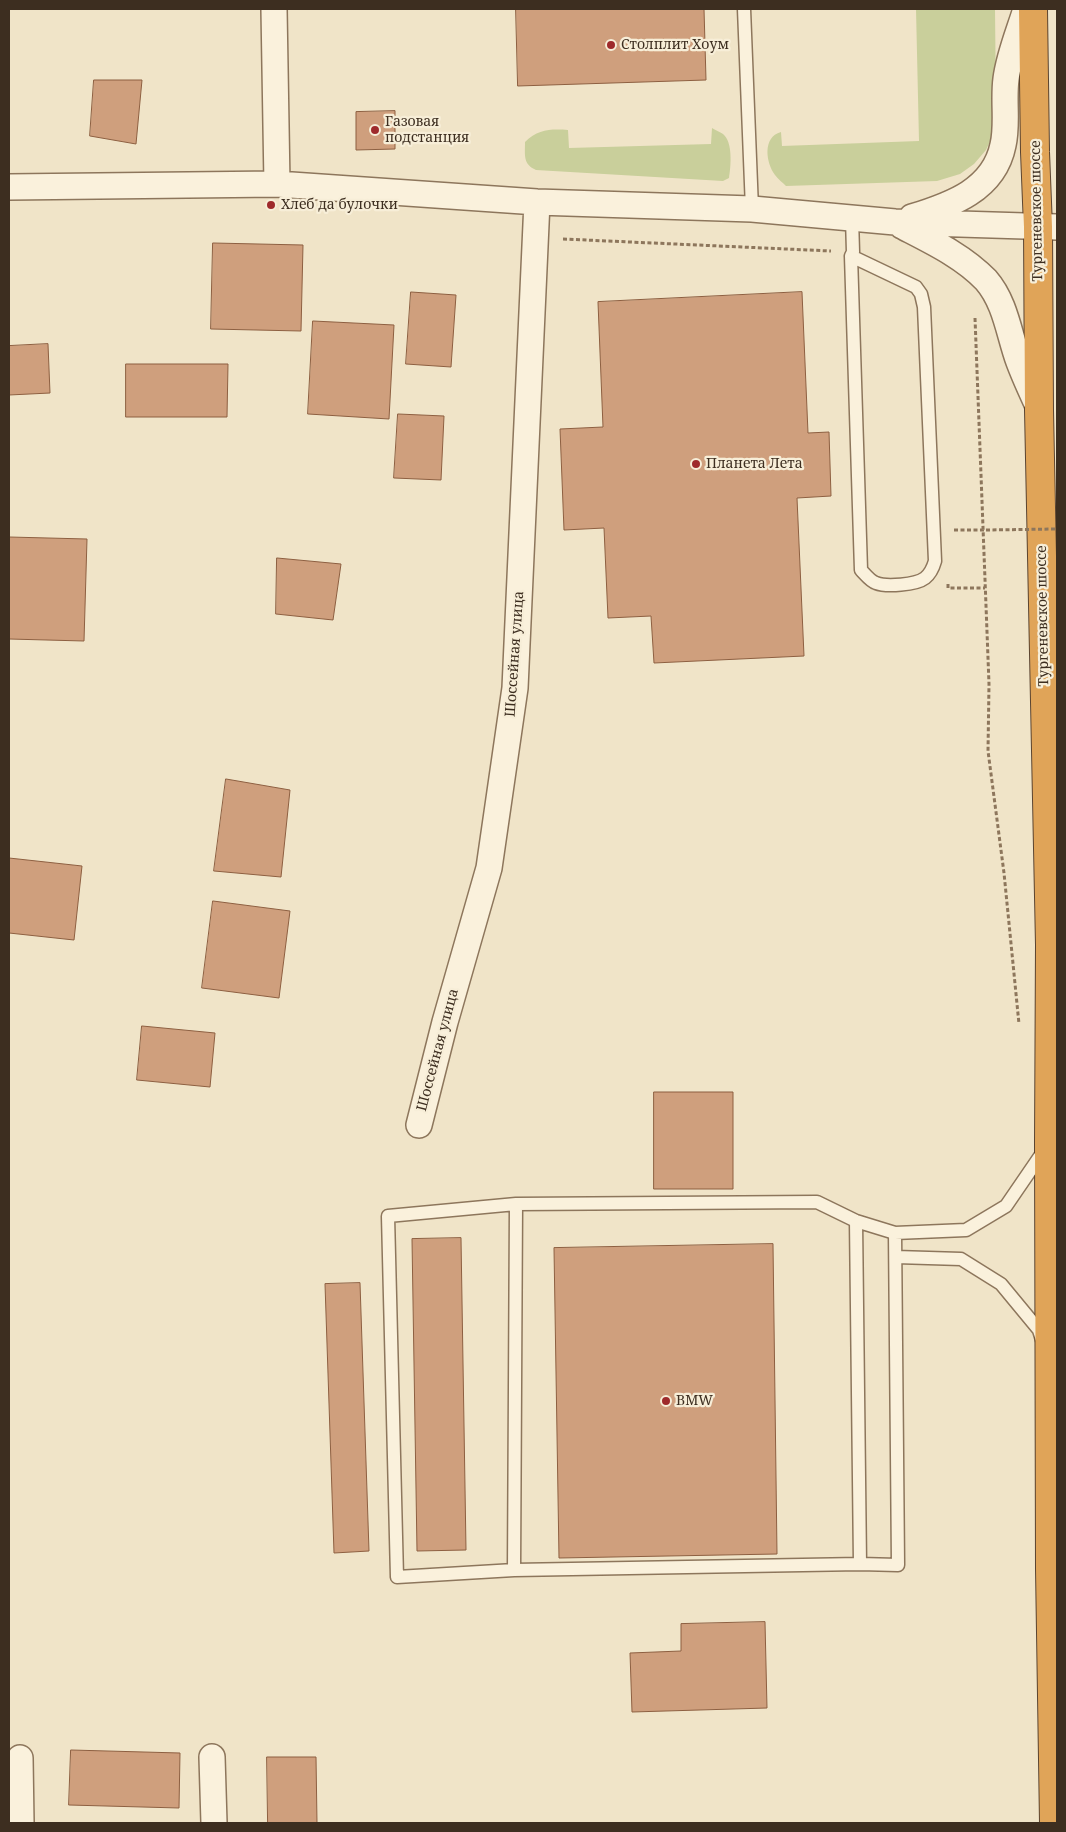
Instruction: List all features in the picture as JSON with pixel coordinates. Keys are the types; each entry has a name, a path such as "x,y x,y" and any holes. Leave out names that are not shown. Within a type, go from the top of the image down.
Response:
{"highway":[{"name":"Тургеневское шоссе","path":"1034,9 1035,152 1048,227 1039,410 1050,945 1050,1569 1054,1823"}],"street":[{"path":"274,9 277,184"},
{"path":"895,222 947,206 970,193 992,174 1003,145 1006,79 1026,9"},
{"path":"9,186 277,184 537,202 752,209 895,222 1048,227"},
{"name":"Шоссейная улица","path":"419,1125 445,1022 489,868 515,688 537,202"},
{"path":"895,222 939,245 967,264 986,281 1003,308 1018,361 1039,410"},
{"path":"212,1757 214,1823"},
{"path":"20,1758 21,1823"}],"lane":[{"path":"744,9 752,209"},
{"path":"851,256 916,287 921,294 924,317 934,561 932,570 925,578 913,583 887,585 874,583 861,570 851,256 853,252 852,218"},
{"path":"895,1233 898,1565 514,1570 397,1577 388,1216 516,1204 817,1202 856,1221 895,1233 966,1230 1006,1206 1049,1142"},
{"path":"514,1570 516,1204"},
{"path":"856,1221 860,1564"},
{"path":"896,1257 961,1259 1001,1284 1040,1330 1050,1370"}],"path":[{"path":"949,530 1057,529"},
{"path":"948,578 948,588 985,588 989,684 988,751 1004,873 1019,1030"}],"green space":[{"path":"916,9 995,9 996,106 994,133 986,150 974,164 960,174 937,181 786,186 775,175 769,164 768,157 768,145 771,139 781,132 782,146 919,141"},
{"path":"712,128 723,134 730,148 729,178 723,181 536,170 529,165 525,155 525,142 535,134 550,130 568,130 569,148 711,144"}],"building":[{"name":"Столплит Хоум","path":"516,9 704,9 706,80 518,86"},
{"path":"94,80 142,80 136,144 90,136"},
{"name":"Газовая подстанция","path":"395,111 395,149 356,150 356,112"},
{"path":"213,243 303,245 301,331 211,329"},
{"path":"411,292 456,295 451,367 406,364"},
{"name":"Планета Лета","path":"802,292 808,433 829,432 831,496 797,498 804,656 654,663 651,616 608,618 604,528 564,530 560,429 603,427 598,302"},
{"path":"313,321 394,325 389,419 308,414"},
{"path":"48,344 50,393 9,395 9,346"},
{"path":"126,364 228,364 227,417 126,417"},
{"path":"398,414 444,416 441,480 394,478"},
{"path":"9,537 87,539 84,641 9,639"},
{"path":"277,558 341,564 333,620 276,614"},
{"path":"226,779 290,790 281,877 214,871"},
{"path":"9,858 82,866 74,940 9,933"},
{"path":"213,901 290,911 279,998 202,988"},
{"path":"142,1026 215,1033 210,1087 137,1080"},
{"path":"654,1092 733,1092 733,1189 654,1189"},
{"path":"461,1238 466,1550 417,1551 412,1239"},
{"name":"BMW","path":"773,1244 777,1554 559,1558 554,1248"},
{"path":"360,1283 369,1551 334,1553 325,1284"},
{"path":"765,1622 767,1708 632,1712 630,1653 681,1651 681,1624"},
{"path":"71,1750 180,1753 179,1808 69,1805"},
{"path":"267,1757 316,1757 317,1823 268,1823"}],"place":[{"name":"Столплит Хоум","path":"611,45"},
{"name":"Газовая подстанция","path":"375,130"},
{"name":"Хлеб да булочки","path":"271,205"},
{"name":"Планета Лета","path":"696,464"},
{"name":"BMW","path":"666,1401"}]}
